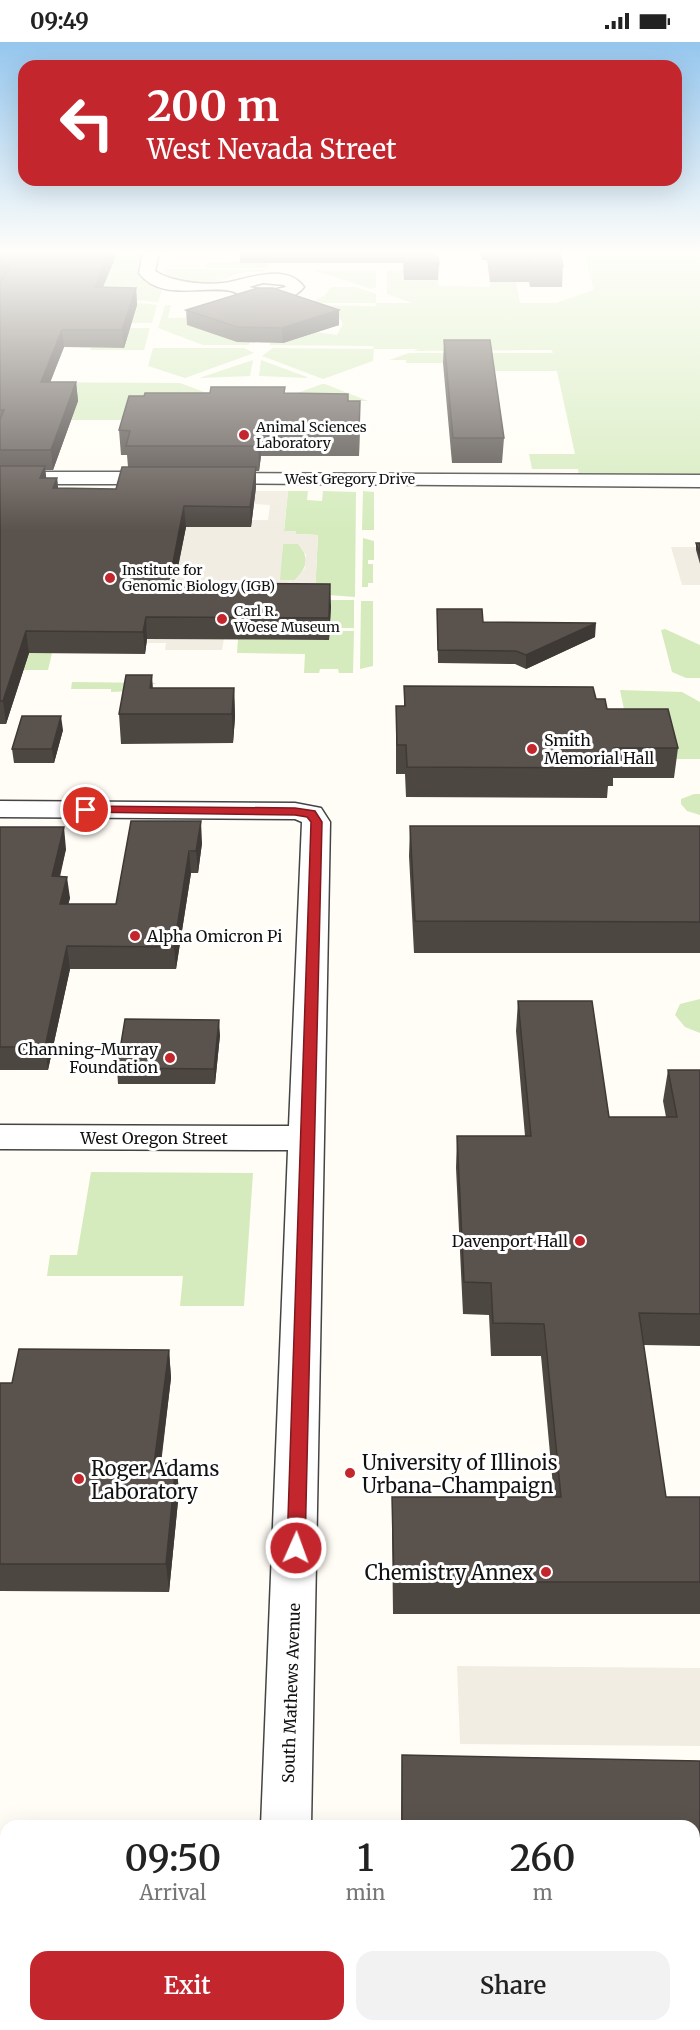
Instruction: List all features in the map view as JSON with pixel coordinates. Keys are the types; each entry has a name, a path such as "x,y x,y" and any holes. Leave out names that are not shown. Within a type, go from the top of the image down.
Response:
{"street":[{"name":"West Gregory Drive","path":"0,478 700,481"},
{"name":"South Mathews Avenue","path":"0,809 305,812 314,817 316,831 308,1138 286,1820"},
{"name":"West Oregon Street","path":"0,1137 308,1138"}],"green space":[{"path":"124,346 145,346 144,350 90,350 91,348 123,348"},
{"path":"350,346 700,346 700,475 579,475 578,469 532,469 529,454 575,454 557,371 490,371 489,363 406,363 406,360 389,360 409,353 553,353 552,350 374,349 373,361 323,379 262,356 273,348 373,349 374,346"},
{"path":"153,348 244,348 254,353 185,378 148,366"},
{"path":"253,360 250,376 200,378 202,377"},
{"path":"261,360 307,377 307,378 259,376"},
{"path":"0,383 180,383 236,404 146,420 71,420 78,401"},
{"path":"322,384 368,401 276,401"},
{"path":"288,491 308,491 307,500 322,501 323,491 356,492 355,597 315,594 318,535 284,531"},
{"path":"363,491 374,492 374,530 362,530"},
{"path":"363,538 374,541 374,560 368,560 368,564 373,564 373,583 368,583 368,587 362,587"},
{"path":"283,544 298,544 304,553 306,562 295,580 279,580"},
{"path":"331,600 354,600 354,628 330,628"},
{"path":"361,601 373,601 373,666 360,669"},
{"path":"665,629 700,645 700,678 686,678 672,672 661,630"},
{"path":"329,631 354,631 353,673 339,673 338,669 320,669 319,673 304,673 305,654 237,653 238,639 329,640"},
{"path":"0,653 52,653 48,670 0,670"},
{"path":"72,682 157,683 131,691 111,692 111,689 71,689"},
{"path":"620,690 682,692 700,702 700,759 670,759 630,738"},
{"path":"700,794 700,815 687,811 681,804 681,799"},
{"path":"700,999 700,1033 685,1027 675,1015 680,1004"},
{"path":"91,1172 253,1173 244,1306 180,1306 183,1276 47,1276 50,1255 77,1255"}],"shaded area":[{"path":"255,491 288,491 284,531 318,535 315,594 331,600 331,606 203,605 224,639 222,650 165,650 166,643 147,643 155,602 186,527 251,527 252,520 268,520 270,505 254,504","holes":["283,544 298,544 306,555 305,568 295,580 280,580"]},
{"path":"671,547 700,547 696,550 700,564 700,585 682,585"},
{"path":"457,1666 700,1668 700,1746 460,1744"}],"building":[{"path":"0,346 56,346 41,382 76,382 51,450 0,450 0,419 4,410 0,410"},
{"path":"445,346 491,346 504,438 453,438"},
{"path":"211,387 285,387 284,393 348,394 348,401 360,401 359,432 260,431 258,446 126,446 130,431 119,430 129,396 144,396 145,393 210,393"},
{"path":"0,466 45,466 40,478 57,478 53,488 116,489 122,467 256,467 250,507 184,506 169,583 330,584 329,618 146,617 143,632 26,631 3,701 0,701"},
{"path":"437,609 482,609 483,622 596,623 526,655 516,651 438,650"},
{"path":"126,675 152,675 150,688 234,688 232,714 119,714"},
{"path":"404,686 593,687 596,699 605,699 607,709 668,709 678,748 614,748 616,756 608,756 610,768 407,767 406,745 397,745 396,706 405,706"},
{"path":"22,716 61,716 52,749 12,749"},
{"path":"131,821 201,821 196,851 189,851 174,947 67,946 45,1047 0,1047 0,827 64,827 52,876 67,877 60,904 116,904"},
{"path":"410,826 700,826 700,922 415,921"},
{"name":"Davenport Hall","path":"518,1001 592,1001 609,1117 677,1117 668,1070 700,1070 700,1314 639,1313 666,1497 700,1497 700,1582 394,1582 392,1497 561,1497 544,1324 493,1323 491,1283 464,1282 457,1136 531,1136"},
{"name":"Channing-Murray Foundation","path":"125,1019 219,1020 214,1069 117,1068"},
{"name":"Roger Adams Laboratory","path":"19,1349 169,1350 154,1464 176,1463 166,1564 0,1564 0,1383 12,1383"},
{"path":"402,1755 700,1761 700,1820 402,1820"}],"place":[{"name":"Animal Sciences Laboratory","path":"244,435"},
{"name":"Institute for Genomic Biology (IGB)","path":"110,578"},
{"name":"Carl R. Woese Museum","path":"222,619"},
{"name":"Smith Memorial Hall","path":"532,749"},
{"name":"Alpha Omicron Pi","path":"135,936"},
{"name":"Channing-Murray Foundation","path":"170,1058"},
{"name":"Davenport Hall","path":"580,1241"},
{"name":"University of Illinois Urbana-Champaign","path":"350,1473"},
{"name":"Roger Adams Laboratory","path":"79,1479"},
{"name":"Chemistry Annex","path":"546,1572"}],"route":[{"path":"86,810 295,811 311,814 316,822 296,1548"}]}
